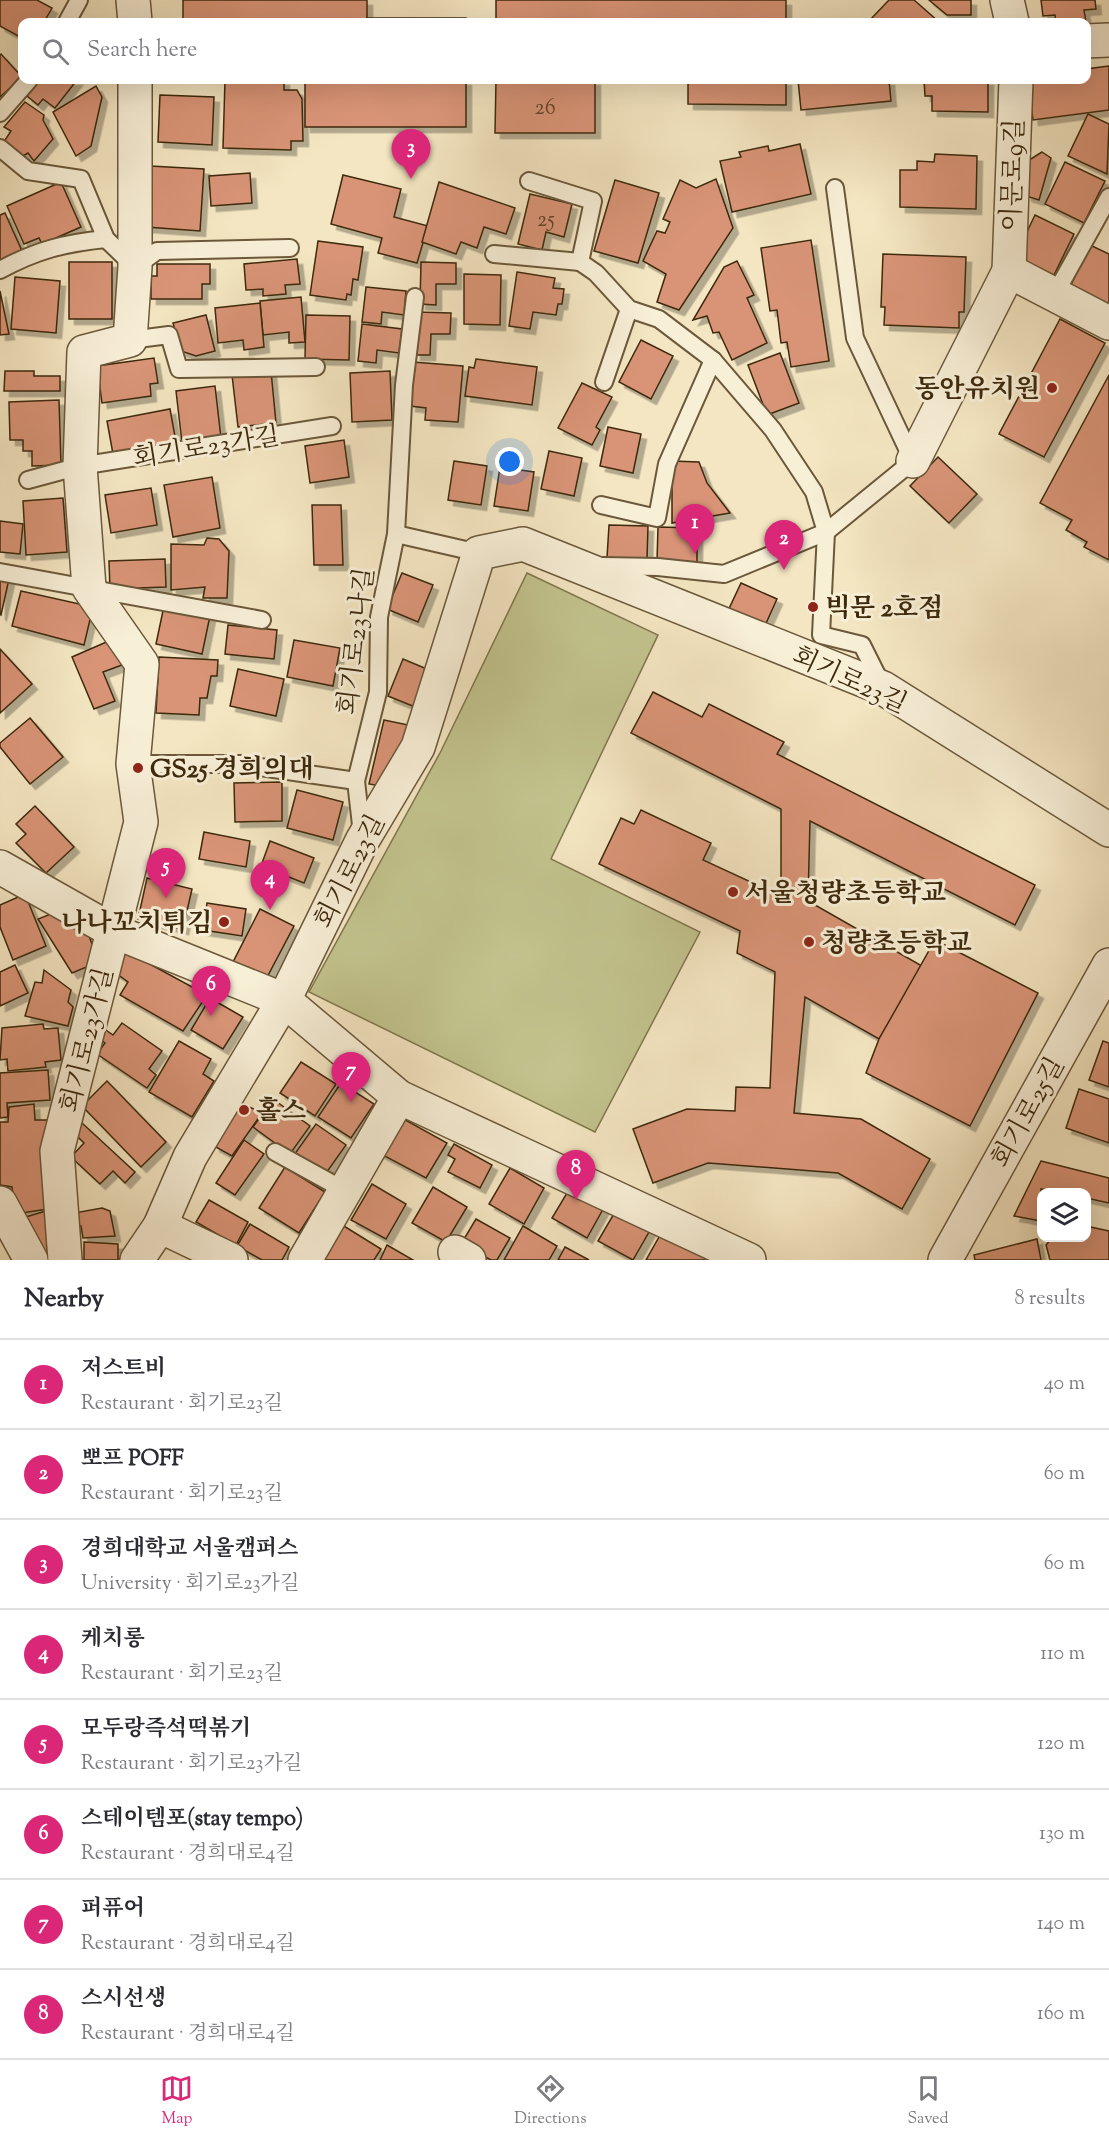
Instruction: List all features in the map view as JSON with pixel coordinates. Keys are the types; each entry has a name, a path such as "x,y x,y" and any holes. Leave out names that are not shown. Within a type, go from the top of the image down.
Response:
{"street":[{"path":"134,0 135,18"},
{"path":"1007,0 1011,18"},
{"path":"1091,41 1109,39"},
{"path":"89,588 80,466 84,352 130,340 135,267 135,84"},
{"name":"이문로9길","path":"913,460 1009,271 1016,84"},
{"path":"1009,271 1109,323"},
{"name":"회기로23길","path":"137,1260 160,1226 190,1157 284,1000 362,841 417,747 479,553 523,544 883,688 1109,830"},
{"name":"회기로23가길","path":"65,1260 57,1151 141,822 133,764 142,663 89,588"},
{"path":"0,867 113,931 284,1000 402,1091 722,1239 749,1260"},
{"name":"회기로25길","path":"945,1260 1109,964"},
{"path":"305,1260 402,1091"},
{"path":"0,1203 31,1260"},
{"path":"160,1226 231,1260"}],"lane":[{"path":"69,18 79,0"},
{"path":"0,113 25,84"},
{"path":"0,148 28,171 81,179 106,239 135,267 157,251 290,248"},
{"path":"529,181 593,201 580,262"},
{"path":"835,188 855,338 913,460"},
{"path":"1055,294 1109,197"},
{"path":"0,270 32,253 70,243 106,239"},
{"path":"494,254 580,262 596,273 629,309 659,319 713,360 773,430 814,492 826,532 821,635 862,645 883,688"},
{"name":"회기로23나길","path":"362,841 356,781 378,692 379,617 396,534 404,385 415,297"},
{"path":"604,382 629,309"},
{"path":"130,340 169,335 179,369 316,367"},
{"path":"601,505 657,518 667,464 713,360"},
{"name":"회기로23가길","path":"28,480 80,466 332,426"},
{"name":"회기로23길","path":"573,565 658,567 724,574 826,532 913,460"},
{"path":"396,534 479,553"},
{"path":"0,572 262,620"},
{"path":"133,764 240,765 356,781"},
{"path":"275,1152 344,1190"}],"green space":[{"path":"527,573 658,635 551,859 700,932 595,1132 309,992 441,751"}],"building":[{"path":"0,0 37,0 52,8 46,18 18,18 18,36 0,26"},
{"path":"183,0 367,0 367,18 183,18"},
{"path":"496,0 786,0 786,18 496,18"},
{"path":"889,0 914,0 934,18 872,18"},
{"path":"929,0 971,0 971,15 947,15"},
{"path":"1041,0 1095,0 1096,9 1084,10 1085,18 1043,16"},
{"path":"0,55 18,73 18,81 0,97"},
{"path":"1109,66 1109,110 1033,120 1028,84 1091,84 1091,68"},
{"path":"36,84 74,84 55,108 43,99 38,105 27,96"},
{"path":"225,84 284,84 284,90 297,90 302,99 303,141 291,141 291,150 223,148"},
{"path":"305,84 466,84 466,127 305,127"},
{"path":"496,84 595,84 595,133 495,133"},
{"path":"688,84 786,84 786,105 688,104"},
{"path":"798,84 889,84 891,101 801,110"},
{"path":"924,84 988,84 988,112 932,111 932,96 925,96"},
{"path":"96,86 102,97 91,146 76,156 53,112"},
{"path":"160,95 214,97 212,145 158,142"},
{"path":"25,102 44,115 43,120 53,139 34,161 28,153 21,157 3,143 11,131 4,127"},
{"path":"1088,114 1109,124 1107,174 1068,156"},
{"path":"800,144 811,194 732,212 720,161 741,157 739,152 768,146 769,151"},
{"path":"1042,152 1051,158 1039,200 1026,196 1026,162"},
{"path":"935,154 977,156 976,209 900,207 900,170 917,170 917,161 934,162"},
{"path":"1065,162 1105,181 1084,223 1045,204"},
{"path":"150,166 204,169 200,231 146,227"},
{"path":"250,173 252,203 211,206 209,176"},
{"path":"343,175 401,189 394,217 428,226 417,263 378,253 382,238 331,224"},
{"path":"716,179 733,228 679,310 657,302 666,274 643,261 657,231 665,233 670,222 663,219 680,180 696,188"},
{"path":"615,180 659,193 638,263 594,251"},
{"path":"61,182 81,227 42,244 39,238 24,244 7,206"},
{"path":"439,182 515,208 506,234 484,227 477,248 461,242 456,254 422,242"},
{"path":"530,194 572,204 564,237 546,232 542,250 518,244"},
{"path":"5,213 22,251 0,261 0,215"},
{"path":"1035,215 1074,234 1054,275 1015,257"},
{"path":"811,240 829,361 791,367 787,342 781,343 777,310 770,311 761,248"},
{"path":"318,241 363,247 358,280 353,279 351,295 347,294 346,300 310,295"},
{"path":"1090,245 1109,254 1109,305 1070,287"},
{"path":"883,254 966,257 964,312 959,312 959,328 884,325 885,307 881,307"},
{"path":"297,259 300,284 285,285 286,294 263,296 263,289 246,290 244,264"},
{"path":"737,261 754,295 747,298 767,343 732,360 719,332 713,333 707,316 693,320 724,267"},
{"path":"69,262 112,262 112,319 69,319"},
{"path":"421,262 456,263 456,284 436,284 436,305 420,304"},
{"path":"157,264 210,264 210,284 202,284 202,299 151,299 151,276 157,276"},
{"path":"517,272 555,278 553,288 564,289 562,304 558,304 556,315 533,312 530,329 509,326"},
{"path":"464,274 501,275 500,325 464,324"},
{"path":"15,277 60,281 56,333 11,329"},
{"path":"366,287 406,291 404,315 382,312 381,324 362,322"},
{"path":"0,291 9,334 0,335"},
{"path":"301,297 305,342 289,343 289,332 263,335 260,301"},
{"path":"260,303 264,347 244,350 243,340 218,343 215,308"},
{"path":"416,312 451,313 450,334 431,334 430,355 415,355"},
{"path":"206,315 215,351 196,356 181,351 173,323"},
{"path":"306,315 350,316 349,360 305,359"},
{"name":"동안유치원","path":"1060,319 1105,343 1044,457 999,434"},
{"path":"362,324 402,329 399,353 377,350 376,363 358,361"},
{"path":"641,340 673,356 651,399 619,382"},
{"path":"780,353 799,403 767,415 748,365"},
{"path":"154,358 158,383 150,384 151,396 102,403 97,366"},
{"path":"476,359 537,367 532,405 465,396 469,367 474,368"},
{"path":"413,362 463,366 458,422 425,420 426,408 410,406"},
{"path":"5,371 34,371 34,376 60,376 60,391 4,391"},
{"path":"271,371 276,423 238,427 232,375"},
{"path":"390,371 392,420 352,422 350,373"},
{"path":"1109,375 1109,560 1084,547 1087,542 1066,530 1072,520 1040,503"},
{"path":"582,383 612,397 596,427 600,430 592,445 558,428"},
{"path":"215,386 221,438 182,443 176,391"},
{"path":"59,400 61,465 32,466 32,451 23,451 23,440 10,440 9,402"},
{"path":"170,409 176,442 113,454 107,421"},
{"path":"608,427 641,434 633,473 600,466"},
{"path":"344,440 349,477 310,483 305,446"},
{"path":"549,451 582,458 574,496 541,489"},
{"path":"938,457 977,494 949,523 910,486"},
{"path":"454,461 487,466 481,505 448,500"},
{"path":"672,461 699,462 707,483 730,513 672,523"},
{"path":"500,467 534,472 528,511 494,506"},
{"path":"212,477 220,528 173,537 164,485"},
{"path":"151,488 157,525 111,533 105,495"},
{"path":"63,498 67,552 26,555 23,501"},
{"path":"312,505 341,505 343,565 314,565"},
{"path":"0,521 23,524 20,554 0,552"},
{"path":"609,525 648,526 647,559 607,558"},
{"path":"658,527 697,528 697,562 657,561"},
{"path":"207,538 219,539 229,551 227,598 203,598 205,587 171,590 171,544 204,545"},
{"path":"165,559 166,587 110,589 109,561"},
{"path":"402,573 433,585 418,622 387,609"},
{"path":"0,577 9,579 1,615 0,614"},
{"path":"741,583 777,599 763,630 727,613"},
{"path":"21,591 93,607 84,645 12,626"},
{"path":"164,606 210,616 202,654 156,644"},
{"path":"228,625 277,630 274,659 225,654"},
{"path":"111,640 122,665 103,672 115,701 94,709 72,657"},
{"path":"294,640 340,648 333,686 287,677"},
{"path":"0,649 32,684 0,713"},
{"path":"159,657 218,660 217,676 211,676 207,698 200,698 199,715 156,713"},
{"path":"403,659 434,672 420,709 388,696"},
{"path":"238,669 284,679 276,716 230,706"},
{"name":"청량초등학교","path":"653,692 702,717 709,704 784,742 777,754 1035,885 1015,925 810,821 808,901 922,966 879,1039 805,997 794,1113 861,1119 930,1159 902,1209 838,1173 708,1163 653,1183 633,1129 687,1109 735,1111 736,1087 770,1088 775,972 737,953 740,931 599,864 621,818 634,824 641,810 711,843 703,860 781,896 781,809 631,733"},
{"path":"30,718 63,757 30,784 0,747 0,743"},
{"path":"384,720 413,726 381,786 369,784"},
{"path":"282,782 282,821 235,822 234,783"},
{"path":"297,790 343,802 333,840 287,828"},
{"path":"35,806 74,847 46,873 16,843 26,834 16,824"},
{"path":"204,832 250,841 246,867 199,859"},
{"path":"270,841 314,858 304,883 261,866"},
{"path":"147,878 192,889 183,929 138,919"},
{"path":"25,894 46,946 13,960 0,927 0,905"},
{"path":"207,903 246,909 242,936 203,930"},
{"path":"260,909 294,926 264,983 231,966"},
{"path":"58,911 87,931 95,952 89,966 72,973 38,919"},
{"name":"청량초등학교","path":"935,940 1038,993 970,1126 866,1073 879,1039"},
{"path":"122,949 207,995 183,1031 120,995 128,982 110,969"},
{"path":"15,965 28,993 0,1006 0,972"},
{"path":"44,970 71,990 68,1002 73,1007 68,1026 25,1016 35,982 42,983"},
{"path":"210,998 243,1017 223,1049 191,1030"},
{"path":"122,1023 162,1051 149,1069 156,1075 147,1088 97,1054 105,1043 96,1037 103,1028 113,1035"},
{"path":"43,1024 44,1029 58,1028 61,1060 45,1062 46,1067 8,1071 7,1059 0,1060 2,1028"},
{"path":"179,1041 211,1059 203,1074 214,1081 192,1117 149,1092"},
{"path":"1103,1041 1109,1043 1109,1087 1089,1080"},
{"path":"301,1062 336,1084 315,1116 280,1093"},
{"path":"48,1070 50,1100 7,1103 8,1117 0,1118 0,1073"},
{"path":"107,1081 166,1142 141,1167 82,1106"},
{"path":"341,1083 374,1104 351,1138 318,1117"},
{"path":"1079,1089 1109,1099 1109,1143 1066,1128"},
{"path":"273,1099 310,1126 290,1154 253,1127"},
{"path":"241,1103 262,1113 232,1156 214,1146"},
{"path":"34,1104 35,1120 48,1120 42,1158 48,1209 15,1214 12,1187 0,1185 0,1122 8,1122 9,1107"},
{"path":"400,1117 447,1143 426,1178 379,1153"},
{"path":"82,1123 135,1172 125,1183 113,1171 100,1184 71,1157 84,1143 73,1132"},
{"path":"316,1124 346,1145 324,1176 294,1155"},
{"path":"244,1140 264,1154 235,1195 216,1183"},
{"path":"454,1144 492,1165 480,1188 448,1172 455,1159 448,1155"},
{"path":"1041,1161 1109,1178 1109,1203 1091,1199 1091,1188 1037,1188 1037,1220 1014,1216"},
{"path":"285,1167 325,1192 299,1233 259,1208"},
{"path":"510,1168 544,1188 524,1224 489,1204"},
{"path":"573,1183 607,1202 587,1238 552,1218"},
{"path":"372,1184 406,1204 386,1239 351,1220"},
{"path":"433,1187 467,1207 446,1242 412,1223"},
{"path":"209,1200 248,1222 236,1245 196,1222"},
{"path":"619,1205 653,1225 633,1260 598,1241"},
{"path":"102,1208 110,1211 115,1236 83,1238 81,1226 76,1226 74,1213"},
{"path":"46,1211 56,1252 39,1256 19,1219"},
{"path":"476,1219 510,1238 497,1260 491,1260 461,1244"},
{"path":"339,1223 381,1249 374,1260 316,1260"},
{"path":"250,1224 289,1247 282,1260 262,1260 237,1246"},
{"path":"523,1226 557,1246 549,1260 504,1260"},
{"path":"1091,1227 1109,1231 1109,1260 1050,1260 1046,1245 1049,1242 1091,1242"},
{"path":"663,1230 711,1257 710,1260 646,1260"},
{"path":"1037,1239 1041,1260 975,1260 974,1255"},
{"path":"84,1242 118,1244 118,1260 84,1260"},
{"path":"387,1245 413,1260 380,1260"},
{"path":"565,1247 589,1260 558,1260"}],"place":[{"name":"경희대학교 서울캠퍼스","path":"411,179"},
{"name":"동안유치원","path":"1052,388"},
{"name":"저스트비","path":"695,554"},
{"name":"뽀프 POFF","path":"784,570"},
{"name":"빅문 2호점","path":"813,607"},
{"name":"GS25 경희의대","path":"138,768"},
{"name":"서울청량초등학교","path":"733,892"},
{"name":"모두랑즉석떡볶기","path":"166,898"},
{"name":"케치롱","path":"270,910"},
{"name":"나나꼬치튀김","path":"224,922"},
{"name":"청량초등학교","path":"809,942"},
{"name":"스테이템포(stay tempo)","path":"211,1016"},
{"name":"퍼퓨어","path":"351,1102"},
{"name":"홀스","path":"244,1110"},
{"name":"스시선생","path":"576,1200"}]}
